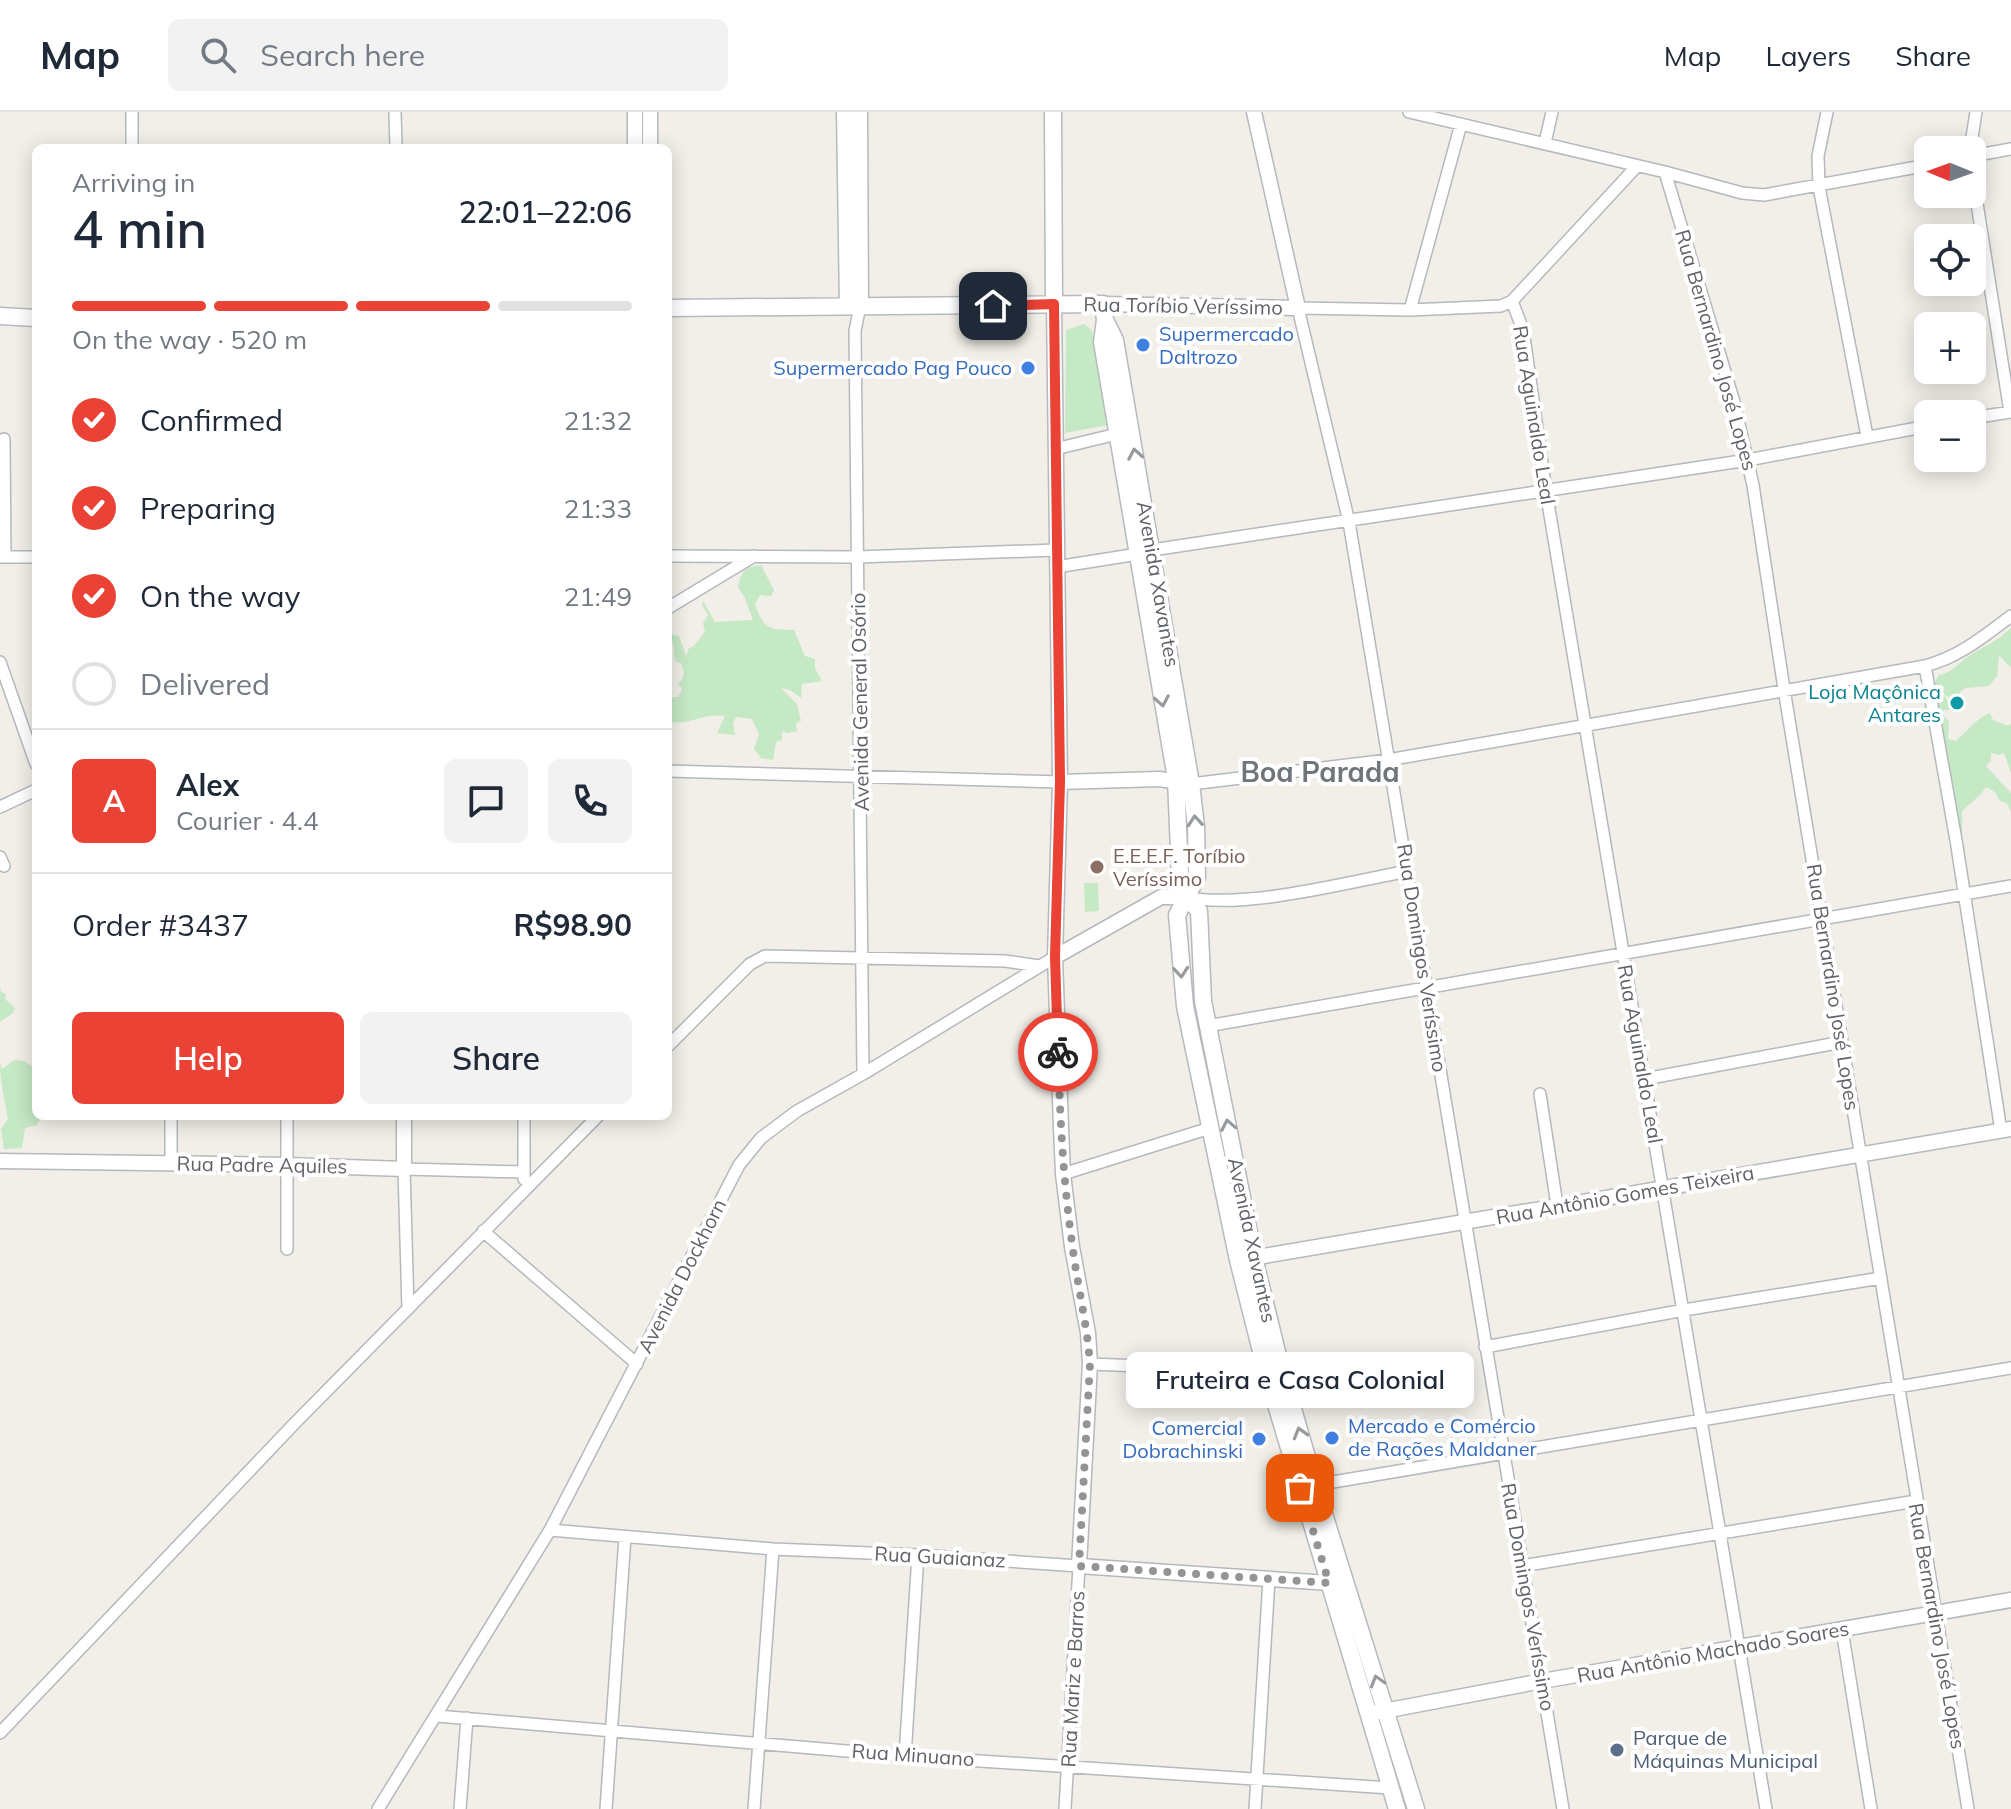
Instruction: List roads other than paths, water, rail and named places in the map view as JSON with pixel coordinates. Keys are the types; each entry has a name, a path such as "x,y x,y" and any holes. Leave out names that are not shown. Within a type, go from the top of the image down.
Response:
{"main road":[{"name":"Avenida General Osório","path":"845,112 852,146 854,306"},
{"name":"Avenida General Osório","path":"852,146 859,112"},
{"name":"Rua Mariz e Barros","path":"1053,112 1054,304"},
{"name":"Rua Toríbio Veríssimo","path":"672,308 1054,304 1104,312"},
{"name":"Avenida Xavantes","path":"1104,312 1102,342 1117,434 1145,552"},
{"name":"Avenida Xavantes","path":"1104,312 1115,340 1145,552 1183,782 1180,875 1187,897 1199,911 1203,1001 1266,1371 1397,1809"},
{"path":"0,316 32,318"},
{"path":"1177,915 1187,897"},
{"name":"Avenida Xavantes","path":"1177,915 1185,1006 1210,1128 1246,1259 1416,1809"}],"street":[{"path":"132,112 132,144"},
{"path":"395,112 396,144"},
{"path":"635,112 635,144"},
{"path":"650,112 650,144"},
{"name":"Rua Domingos Veríssimo","path":"1254,112 1349,522 1563,1809"},
{"path":"1409,112 1742,193 1764,195 1819,187 1914,168"},
{"path":"1545,143 1552,112"},
{"path":"1827,112 1818,156 1819,187 1867,436"},
{"path":"1972,136 1976,112"},
{"path":"1410,310 1461,124"},
{"path":"1986,153 2011,149"},
{"path":"1512,301 1637,166"},
{"name":"Rua Bernardino José Lopes","path":"1665,172 1734,402 1748,460 1968,1809"},
{"path":"1978,208 2011,412 1986,416"},
{"name":"Rua Toríbio Veríssimo","path":"1104,312 1488,308 1512,301"},
{"name":"Rua Aguinaldo Leal","path":"1512,301 1523,330 1546,491 1766,1809"},
{"name":"Rua Mariz e Barros","path":"1054,304 1060,782 1055,957 1063,1174 1090,1364 1065,1809"},
{"name":"Avenida General Osório","path":"854,306 862,777 863,1074"},
{"path":"1056,567 1748,460 1914,428"},
{"path":"1055,449 1117,434"},
{"path":"4,439 2,557 32,557"},
{"path":"672,556 858,557 1056,550"},
{"path":"672,606 755,556"},
{"path":"672,771 1060,782 1183,782 1388,760 1925,666 1958,654 2011,616"},
{"path":"0,662 32,753"},
{"path":"1925,666 1956,840 1962,893 2006,1130"},
{"path":"0,807 32,792"},
{"path":"1187,897 1204,900 1266,896 1408,871"},
{"path":"1207,1026 2011,886"},
{"name":"Avenida Dockhorn","path":"378,1809 550,1530 739,1165 761,1138 785,1120 1149,902 1161,897 1187,897"},
{"path":"1149,902 1162,904 1177,915"},
{"path":"672,1042 750,964 765,956 1005,961 1040,966"},
{"path":"1645,1079 1842,1042"},
{"path":"1540,1094 1557,1205"},
{"path":"171,1120 171,1163"},
{"path":"287,1120 287,1249"},
{"path":"404,1120 408,1309"},
{"path":"524,1120 524,1191"},
{"path":"0,1733 294,1424 594,1120"},
{"path":"1063,1174 1210,1128"},
{"name":"Rua Antônio Gomes Teixeira","path":"1246,1259 2006,1130"},
{"name":"Rua Padre Aquiles","path":"0,1161 524,1172"},
{"path":"483,1231 637,1364"},
{"path":"1485,1347 1881,1278"},
{"path":"1090,1364 1266,1371"},
{"path":"1315,1485 2011,1368"},
{"path":"1522,1566 1916,1501"},
{"name":"Rua Guaianaz","path":"550,1530 773,1549 918,1555 1329,1583"},
{"path":"606,1809 625,1537"},
{"path":"754,1809 773,1549"},
{"path":"905,1756 918,1555"},
{"path":"1255,1809 1269,1579"},
{"name":"Rua Antônio Machado Soares","path":"1368,1714 2011,1600"},
{"path":"1842,1630 1871,1809"},
{"name":"Rua Minuano","path":"437,1716 905,1756 1390,1788"},
{"path":"460,1809 467,1718"}],"place":[{"name":"Supermercado Daltrozo","path":"1143,345"},
{"name":"Supermercado Pag Pouco","path":"1028,368"},
{"name":"Loja Maçônica Antares","path":"1957,703"},
{"name":"E.E.E.F. Toríbio Veríssimo","path":"1097,867"},
{"name":"Mercado e Comércio de Rações Maldaner","path":"1332,1438"},
{"name":"Comercial Dobrachinski","path":"1259,1439"},
{"name":"Fruteira e Casa Colonial","path":"1300,1488"},
{"name":"Parque de Máquinas Municipal","path":"1617,1750"}],"district":[{"name":"Boa Parada","path":"1320,772"}]}
